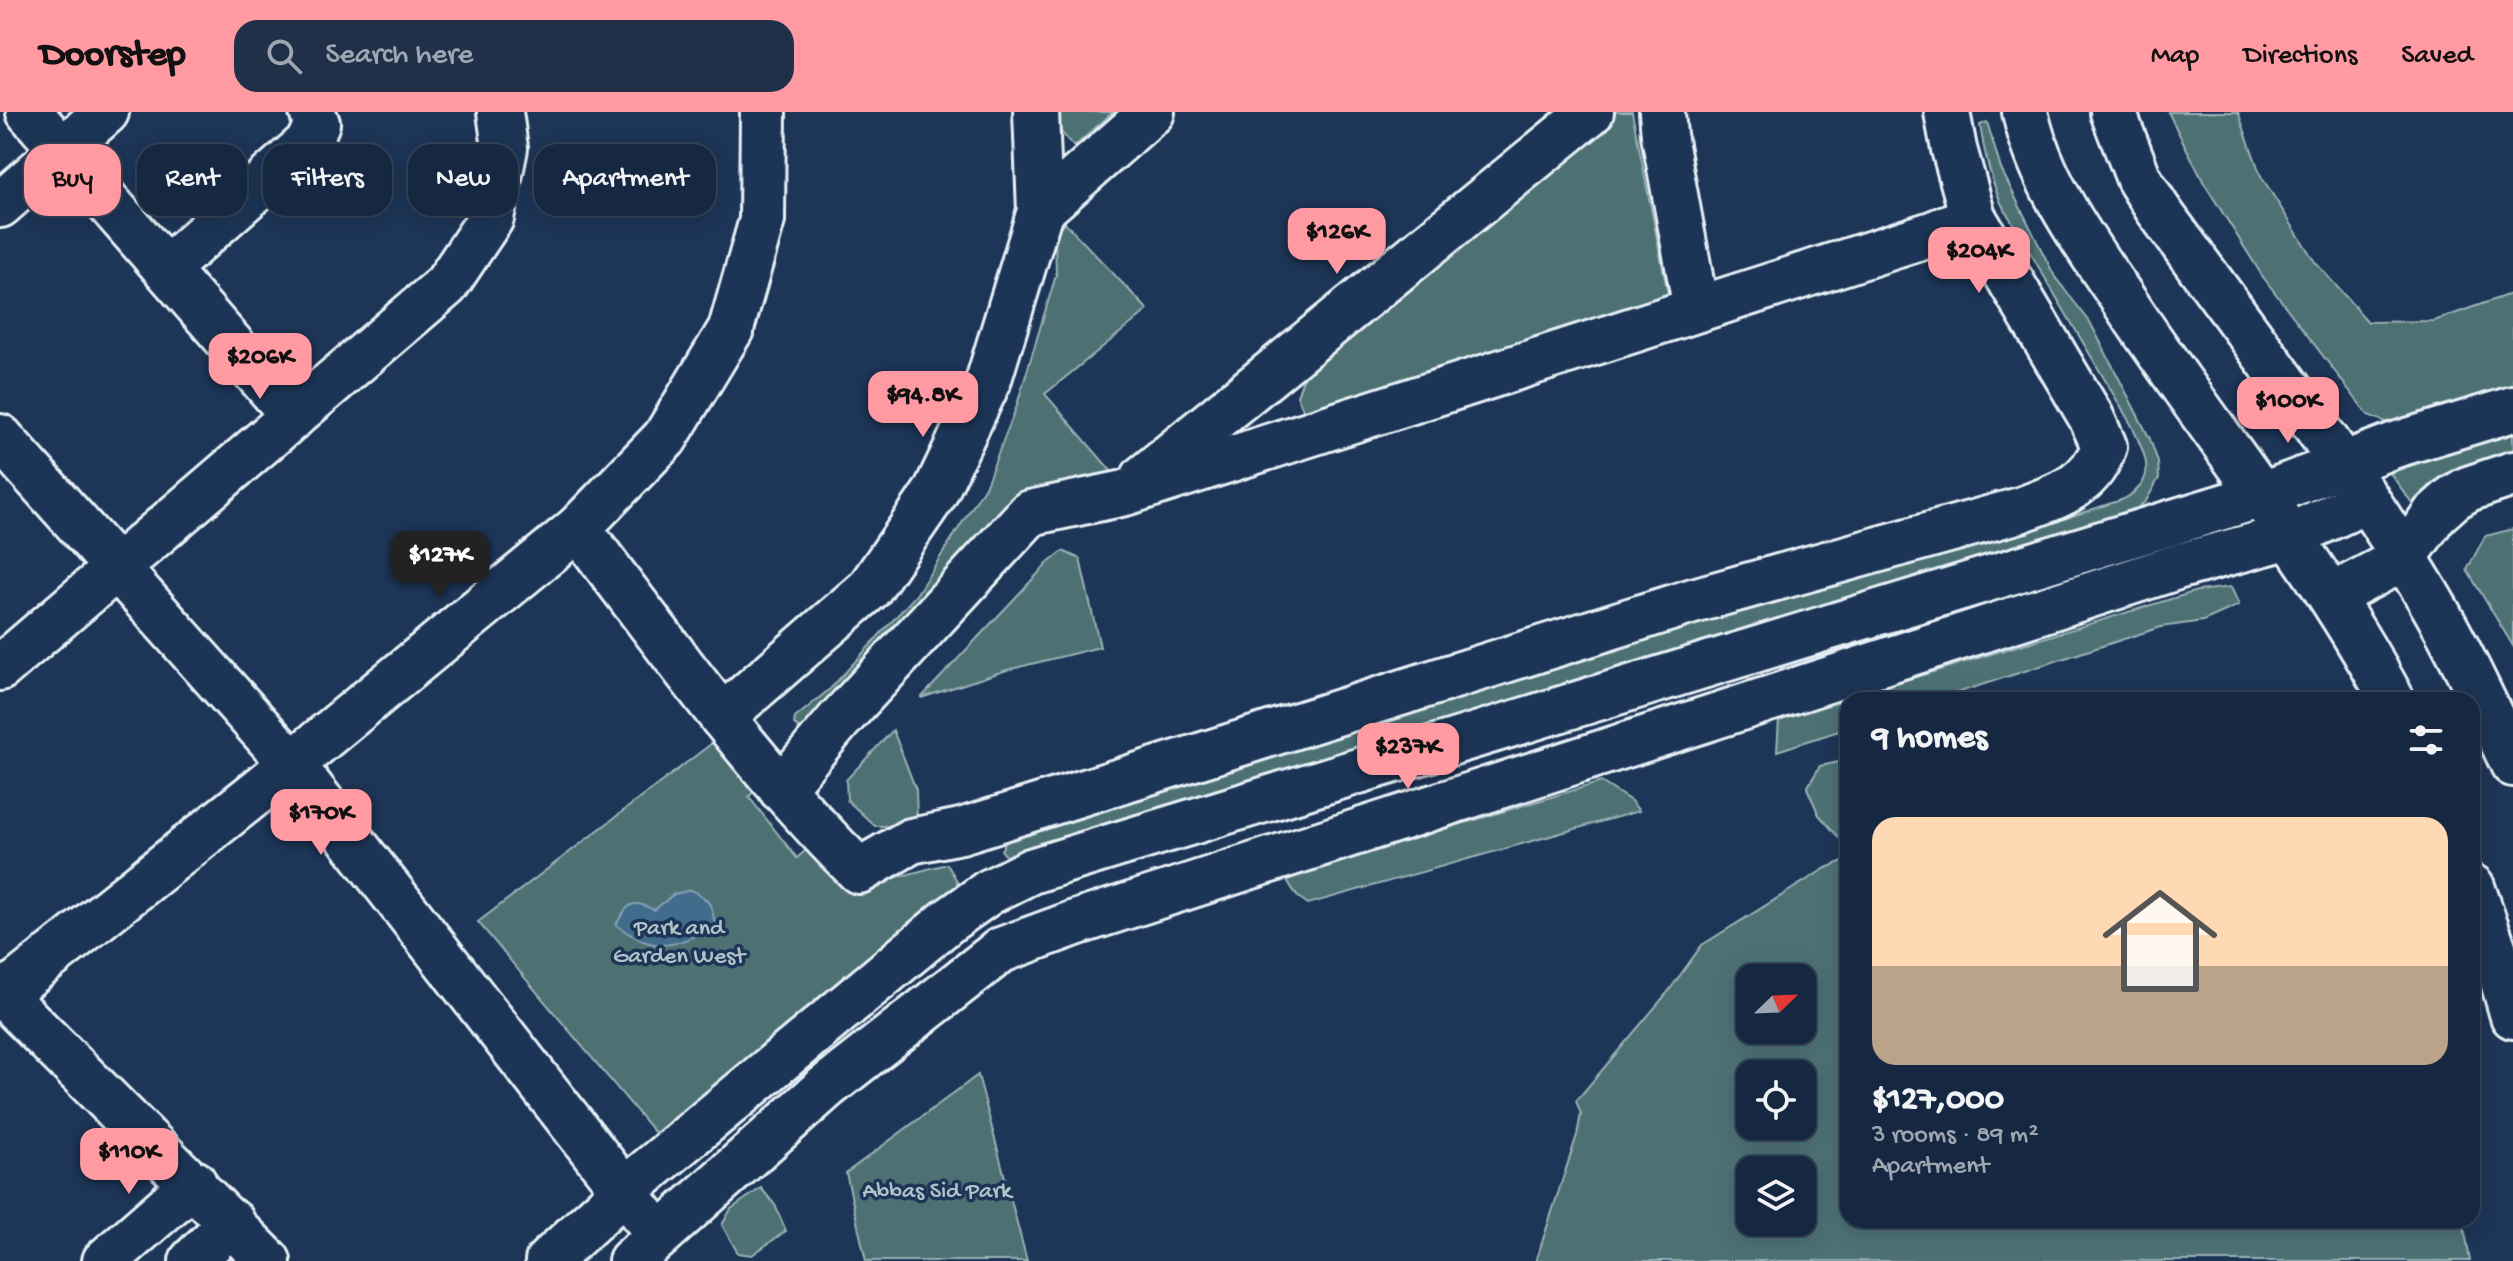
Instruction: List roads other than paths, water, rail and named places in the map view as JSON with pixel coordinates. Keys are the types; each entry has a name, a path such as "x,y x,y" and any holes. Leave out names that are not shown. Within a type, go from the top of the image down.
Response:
{"street":[{"path":"29,112 57,144"},
{"path":"69,144 106,112"},
{"path":"166,269 309,142 317,123 312,112"},
{"path":"0,668 446,285 491,218 505,148 500,112"},
{"path":"268,1261 194,1183 2,996 292,764 578,528 665,438 731,329 762,220 763,112"},
{"path":"722,717 869,589 935,493 988,382 1040,211 1036,112"},
{"path":"1040,211 1152,112"},
{"path":"1125,493 1591,112"},
{"path":"1662,112 1696,309"},
{"path":"578,528 722,717 781,789 859,871 911,841 961,831 1678,606 2020,510 2060,495 2083,481 2098,464 2104,446 2091,417 1973,217 1947,112"},
{"path":"2025,112 2039,158 2070,221 2155,348 2332,596 2387,692"},
{"path":"2113,112 2139,179 2157,208 2356,483 2404,558 2479,692"},
{"path":"0,205 24,184"},
{"path":"120,216 294,416"},
{"path":"781,789 840,719 1030,513 1125,493 1932,234 1973,217"},
{"path":"0,437 292,764 625,1190 653,1253 826,1087 1001,950 1075,923 2183,565 2290,536 2325,522 2356,483 2395,445 2513,409"},
{"path":"2332,596 2404,558 2435,514 2453,498 2468,489 2513,474"},
{"path":"548,1261 625,1190 948,921 989,892 1031,871 2262,495 2356,483"},
{"path":"2480,694 2513,764"},
{"path":"2480,910 2513,1016"},
{"path":"105,1261 194,1183"},
{"path":"192,1261 232,1222"}],"water":[{"path":"691,890 709,904 715,927 665,945 643,941 616,925 631,905 640,904 654,910 674,894"}],"park label":[{"name":"Park and Garden West","path":"679,943"},
{"name":"Abbas Sid Park","path":"937,1192"}]}
